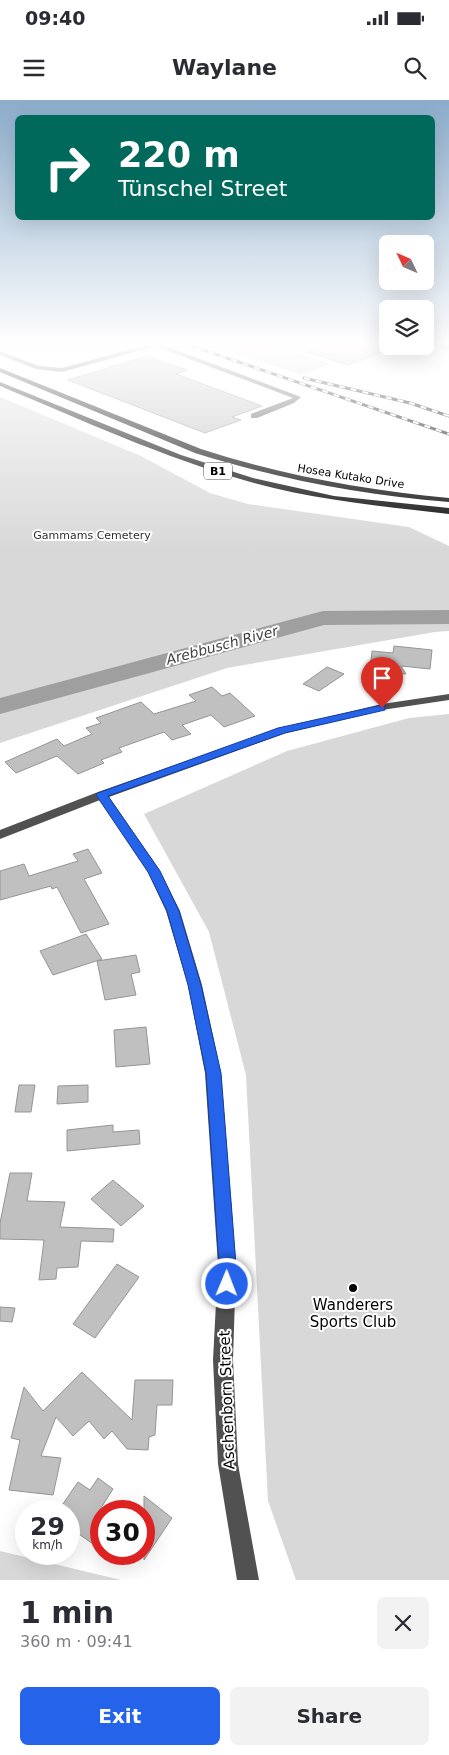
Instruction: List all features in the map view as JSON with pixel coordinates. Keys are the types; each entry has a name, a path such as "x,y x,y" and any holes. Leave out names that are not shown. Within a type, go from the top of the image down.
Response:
{"main road":[{"name":"Hosea Kutako Drive","path":"71,413 178,457 250,480 334,498 449,511"},
{"name":"Hosea Kutako Drive","path":"107,413 228,461 296,479 342,488 449,500"}],"street":[{"path":"254,416 262,413"},
{"path":"0,835 102,795 282,731 382,708 449,697"},
{"name":"Aschenborn Street","path":"102,795 154,871 173,911 195,985 214,1073 228,1265 223,1360 228,1464 248,1580"}],"green space":[{"name":"Gammams Cemetery","path":"0,413 38,413 141,456 210,493 248,504 409,527 449,546 449,631 227,668 0,743"},
{"name":"Wanderers Sports Club","path":"449,714 449,1580 296,1580 268,1501 246,1075 209,932 144,814 287,751 409,718"},
{"path":"0,1551 15,1555 15,1565 58,1565 121,1580 0,1580"}],"building":[{"path":"153,413 243,413 232,417 241,420 205,433"},
{"path":"394,646 432,650 430,669 401,666 406,674 370,671 372,651 393,653"},
{"path":"327,667 344,674 319,691 303,684"},
{"path":"212,687 222,696 230,693 255,716 224,727 211,715 182,725 191,734 172,740 164,732 119,748 122,752 101,760 104,763 78,774 57,756 16,773 5,762 57,739 64,746 92,734 86,728 101,723 96,718 141,702 154,714 196,701 189,695"},
{"path":"88,849 102,873 84,879 109,924 81,933 57,887 52,889 51,886 0,900 0,871 24,864 29,876 78,861 73,854"},
{"path":"86,934 102,959 53,975 40,951"},
{"path":"136,955 140,972 131,974 136,995 105,1000 97,961"},
{"path":"146,1027 150,1064 116,1067 114,1030"},
{"path":"19,1085 35,1085 31,1112 15,1112"},
{"path":"88,1085 88,1102 57,1104 58,1086"},
{"path":"113,1125 113,1132 139,1130 140,1144 67,1151 67,1130"},
{"path":"10,1173 32,1173 27,1201 65,1202 60,1227 114,1229 113,1242 81,1241 78,1267 57,1268 56,1279 39,1280 44,1240 0,1239 0,1223"},
{"path":"113,1180 144,1206 121,1226 91,1199"},
{"path":"117,1264 139,1277 95,1338 73,1324"},
{"path":"0,1307 15,1308 12,1322 0,1321"},
{"path":"82,1372 132,1420 135,1380 173,1380 172,1405 157,1405 155,1435 149,1437 148,1450 127,1449 112,1431 104,1439 89,1421 73,1436 56,1417 41,1456 61,1458 53,1495 9,1490 20,1440 11,1438 24,1387 43,1411"},
{"path":"98,1478 113,1489 106,1500 90,1500 90,1542 80,1535 80,1500 66,1500 78,1482 90,1490"},
{"path":"155,1505 172,1518 155,1544"}],"waterway":[{"name":"Arebbusch River","path":"0,706 323,618 449,617"}],"railway":[{"path":"388,413 449,434"},
{"path":"440,413 449,416"}],"place":[{"name":"Wanderers Sports Club","path":"353,1288"}],"route":[{"path":"227,1284 228,1265 214,1073 195,985 173,911 154,871 102,795 239,744 282,731 382,708"}]}
